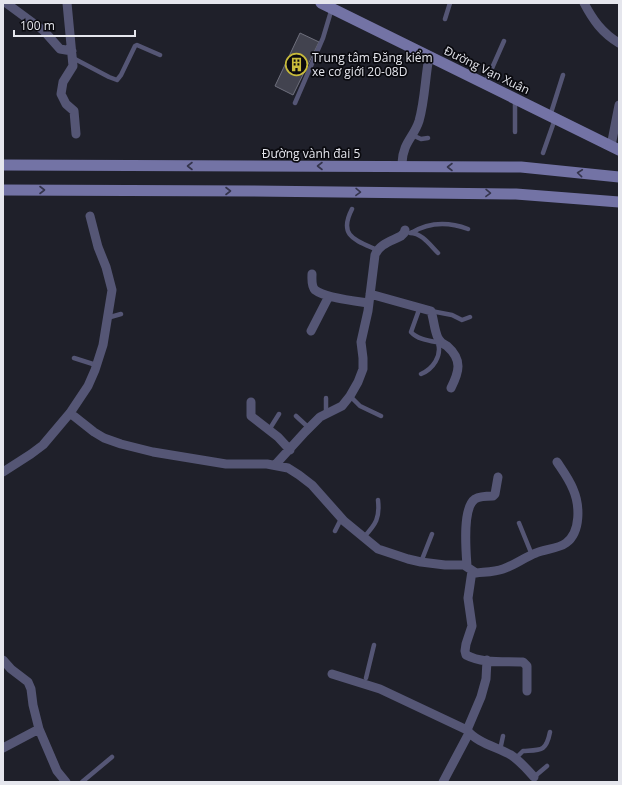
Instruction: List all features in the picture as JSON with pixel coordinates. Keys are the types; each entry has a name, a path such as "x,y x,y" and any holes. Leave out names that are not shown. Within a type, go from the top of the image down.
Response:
{"main road":[{"name":"Đường Vạn Xuân","path":"321,3 615,148"},
{"name":"Đường vành đai 5","path":"3,165 521,167 619,177"},
{"path":"3,190 516,194 619,202"}],"street":[{"path":"6,3 44,31 60,49 73,54"},
{"path":"67,3 73,66 63,82 61,94 66,104 74,111 76,134"},
{"path":"584,3 600,29 610,38 619,43"},
{"path":"402,163 403,154 419,122 429,56"},
{"path":"615,148 619,105"},
{"path":"4,471 43,445 70,413 88,386 103,345 112,290 90,216"},
{"path":"276,464 320,417 342,406 358,382 363,369 361,342 377,250 380,246 407,232"},
{"path":"312,274 313,286 316,290 338,299 369,299 420,307 431,311 434,327 440,343 453,352 457,361 457,376 451,388"},
{"path":"311,331 329,296"},
{"path":"251,402 251,416 255,421 269,430 290,450"},
{"path":"70,413 94,432 104,438 121,444 180,458 226,464 276,464 288,468 312,485 341,519 378,549 421,562 445,565 460,564 476,573 501,570 532,555 564,544 574,534 578,521 576,501 573,490 557,462"},
{"path":"498,477 495,494 493,496 477,498 473,500 470,505 466,530 469,568 468,598 472,626 465,651 466,655 470,657 487,660 523,662 526,666 527,691"},
{"path":"3,660 11,669 28,682 31,689 39,729 57,771 66,782"},
{"path":"443,782 468,731 481,697 486,680 487,660"},
{"path":"332,674 365,681 468,731 515,759 534,777"},
{"path":"3,748 39,729"}],"lane":[{"path":"445,19 450,3"},
{"path":"295,103 323,38 332,8"},
{"path":"486,84 504,41"},
{"path":"73,54 109,78 118,80 135,46 137,45 160,55"},
{"path":"543,154 563,75"},
{"path":"516,99 516,132"},
{"path":"412,135 421,139 428,138"},
{"path":"352,209 347,218 346,225 348,232 358,241 377,250"},
{"path":"407,232 429,225 450,224 468,229"},
{"path":"407,232 422,236 438,253"},
{"path":"420,307 411,332 412,334 425,340 440,343 438,357 429,371 422,374"},
{"path":"431,311 443,312 462,320 470,317"},
{"path":"107,318 121,314"},
{"path":"74,358 96,365"},
{"path":"350,396 360,406 381,416"},
{"path":"326,398 326,414"},
{"path":"269,430 279,414"},
{"path":"296,416 309,428"},
{"path":"364,537 377,520 380,510 378,500"},
{"path":"335,531 341,519"},
{"path":"519,523 532,555"},
{"path":"421,562 432,534"},
{"path":"365,681 374,645"},
{"path":"515,759 523,751 542,749 547,746 550,732"},
{"path":"500,750 504,736"},
{"path":"82,782 112,757"},
{"path":"534,777 546,766"}],"building":[{"name":"Trung tâm Đăng kiểm xe cơ giới 20-08D","path":"300,33 319,42 293,95 275,86"}],"place":[{"name":"Trung tâm Đăng kiểm xe cơ giới 20-08D","path":"297,64"}]}
